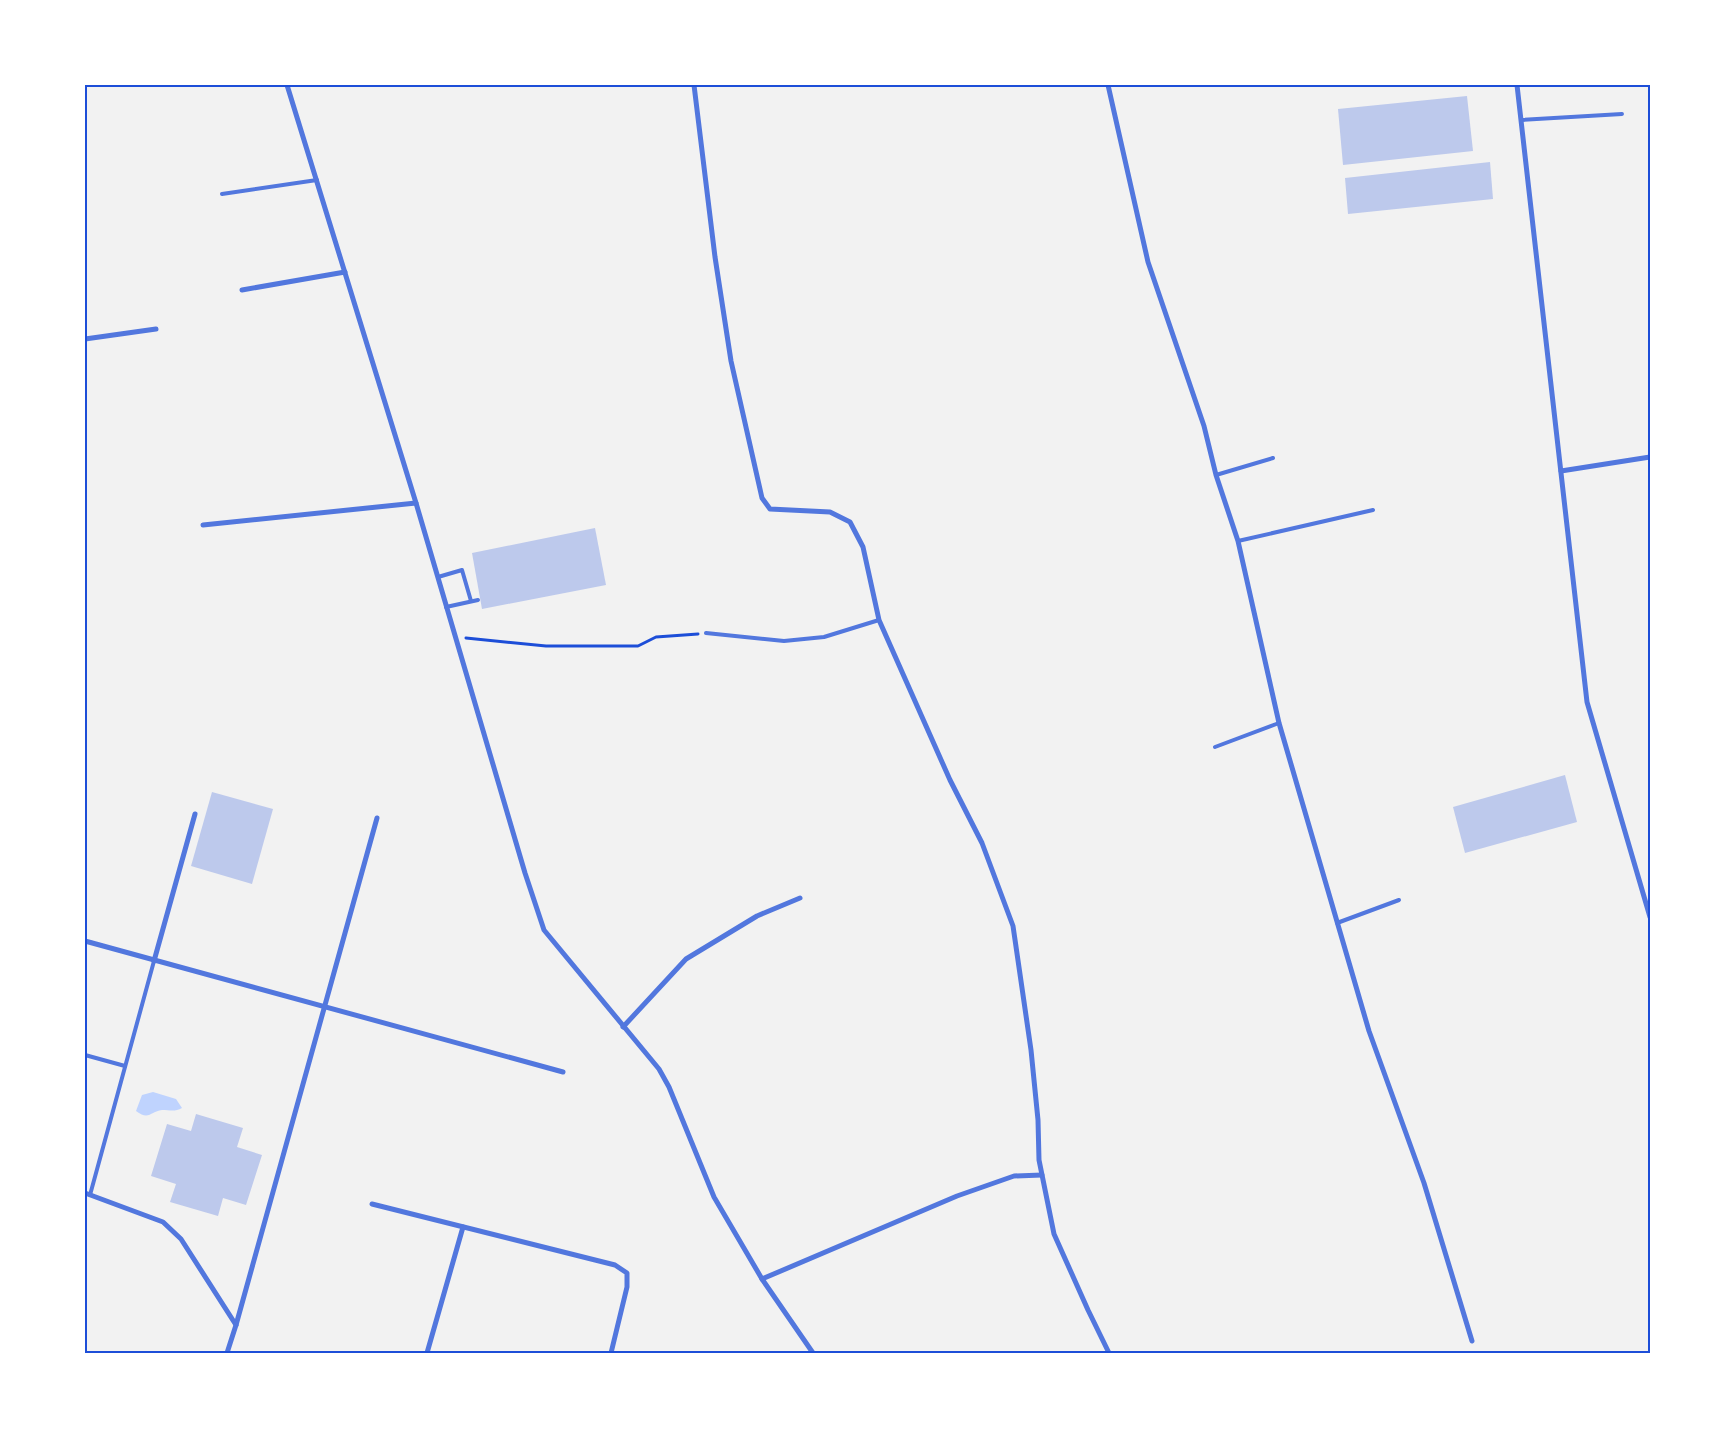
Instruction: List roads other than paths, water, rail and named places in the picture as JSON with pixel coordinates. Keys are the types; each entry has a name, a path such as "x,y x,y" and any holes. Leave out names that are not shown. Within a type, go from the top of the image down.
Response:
{"street":[{"path":"287,85 416,503 525,873 544,930 659,1069 714,1197 762,1279 813,1353"},
{"path":"694,85 731,360 762,498 770,509 830,512 850,522 863,547 879,620 950,780 982,843 1013,926 1031,1050 1042,1175 1054,1234 1109,1353"},
{"path":"1108,85 1148,262 1204,426 1216,475 1238,540 1278,723 1369,1031 1424,1183 1472,1340"},
{"path":"1517,85 1587,702 1650,917"},
{"path":"242,290 345,272"},
{"path":"85,339 156,330"},
{"path":"1561,471 1650,457"},
{"path":"203,525 416,503"},
{"path":"154,961 195,814"},
{"path":"227,1353 377,818"},
{"path":"623,1027 686,958 757,916 800,898"},
{"path":"85,942 564,1072"},
{"path":"762,1279 958,1196 1014,1176 1042,1175"},
{"path":"88,1194 163,1222 181,1240 236,1325"},
{"path":"372,1204 615,1265 627,1273 627,1287 610,1353"},
{"path":"427,1353 463,1227"}],"lane":[{"path":"1521,120 1622,114"},
{"path":"222,194 317,180"},
{"path":"1216,475 1272,458"},
{"path":"1238,540 1373,510"},
{"path":"438,577 462,570 471,602"},
{"path":"446,607 478,600"},
{"path":"706,633 784,641 824,637 879,620"},
{"path":"1215,747 1278,723"},
{"path":"1337,922 1399,900"},
{"path":"88,1194 154,961"},
{"path":"85,1055 125,1066"}],"water":[{"path":"153,1092 176,1099 182,1108 162,1110 147,1115 140,1114 136,1111 142,1095"}]}
